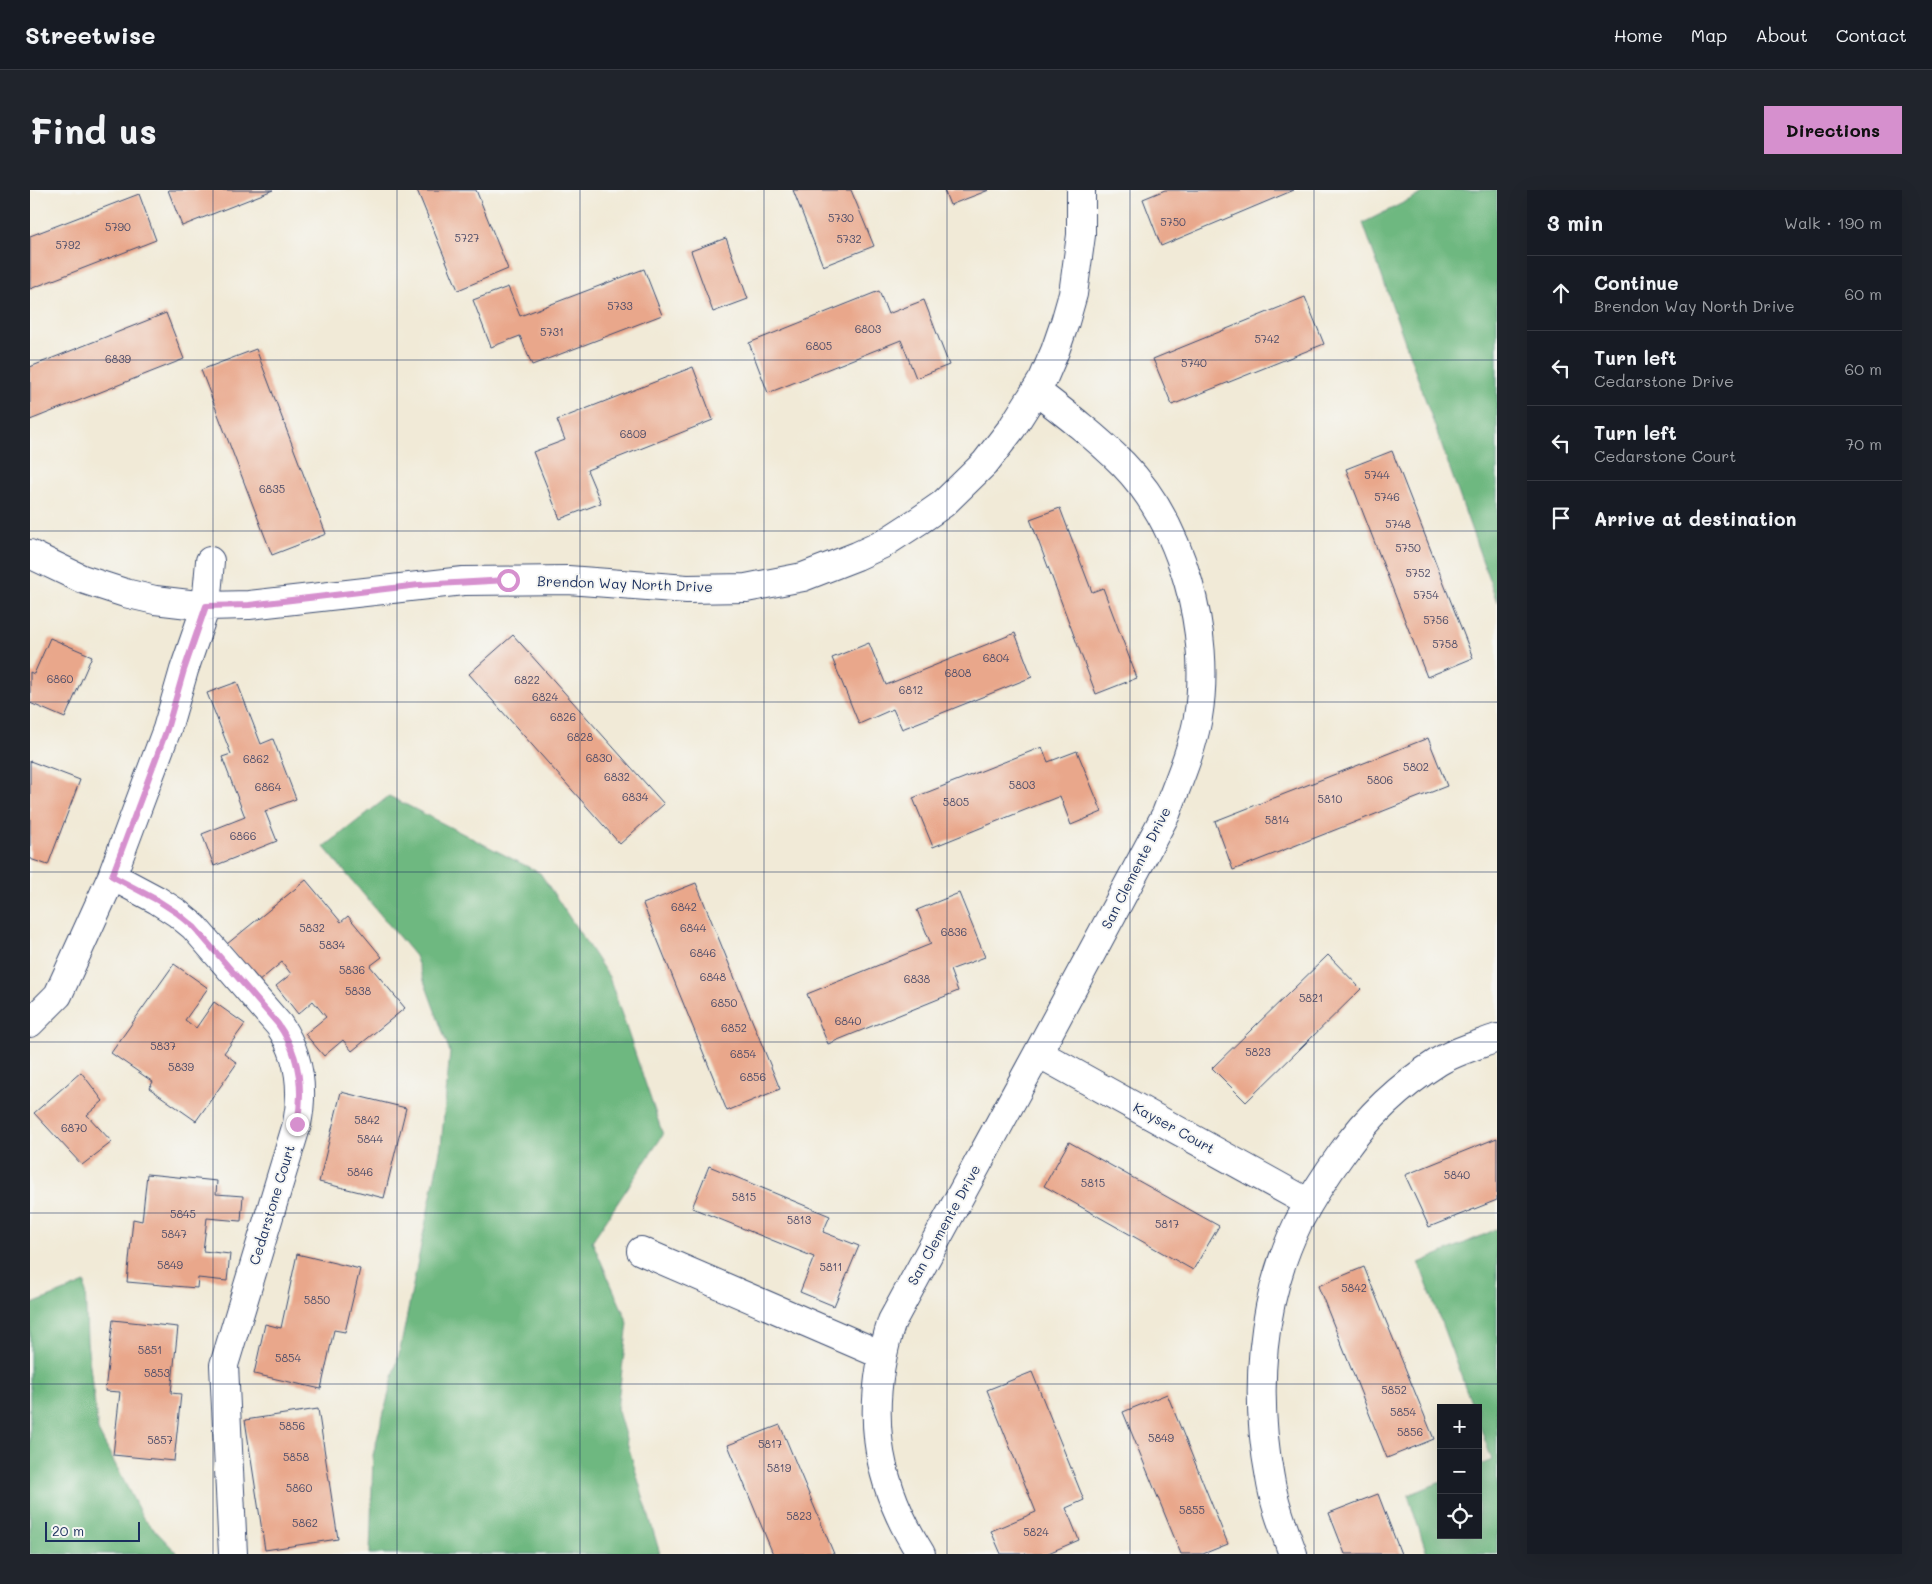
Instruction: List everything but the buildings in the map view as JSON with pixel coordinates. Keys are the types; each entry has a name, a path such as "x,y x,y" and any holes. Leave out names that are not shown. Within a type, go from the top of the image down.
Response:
{"street":[{"name":"Brendon Way North Drive","path":"30,554 82,579 125,593 155,600 206,606 249,605 463,581 568,580 687,589 746,588 803,577 883,544 942,504 985,463 1022,414 1036,391 1055,351 1073,294 1081,235 1081,190"},
{"name":"San Clemente Drive","path":"921,1554 902,1522 890,1494 877,1438 876,1408 882,1355 892,1321 1166,814 1178,786 1197,723 1201,669 1199,640 1192,596 1178,553 1159,515 1133,476 1103,444 1036,391"},
{"path":"30,1023 58,995 112,876 167,729 184,670 206,606 210,561"},
{"name":"Cedarstone Court","path":"112,876 164,904 194,927 278,1024 289,1041 299,1072 301,1092 297,1124 224,1365 233,1554"},
{"path":"1293,1554 1277,1509 1270,1479 1262,1421 1262,1376 1266,1331 1275,1287 1289,1244 1309,1203 1332,1164 1380,1106 1440,1061 1497,1038"},
{"name":"Kayser Court","path":"1038,1054 1309,1203"},
{"path":"641,1252 882,1355"}],"green space":[{"path":"1429,190 1497,190 1497,602 1363,223"},
{"path":"389,796 540,873 609,977 663,1135 592,1241 628,1323 617,1408 660,1554 370,1554 373,1455 400,1350 441,1146 450,1052 415,956 324,847"},
{"path":"1497,1229 1497,1554 1427,1554 1408,1495 1437,1484 1437,1539 1482,1539 1482,1464 1492,1460 1482,1432 1482,1404 1472,1404 1419,1263"},
{"path":"85,1283 87,1342 98,1431 143,1518 178,1554 30,1554 30,1305"}],"route":[{"path":"297,1124 301,1082 296,1061 284,1032 194,927 157,900 112,876 167,729 184,670 206,606 249,605 463,581 508,580"}]}
